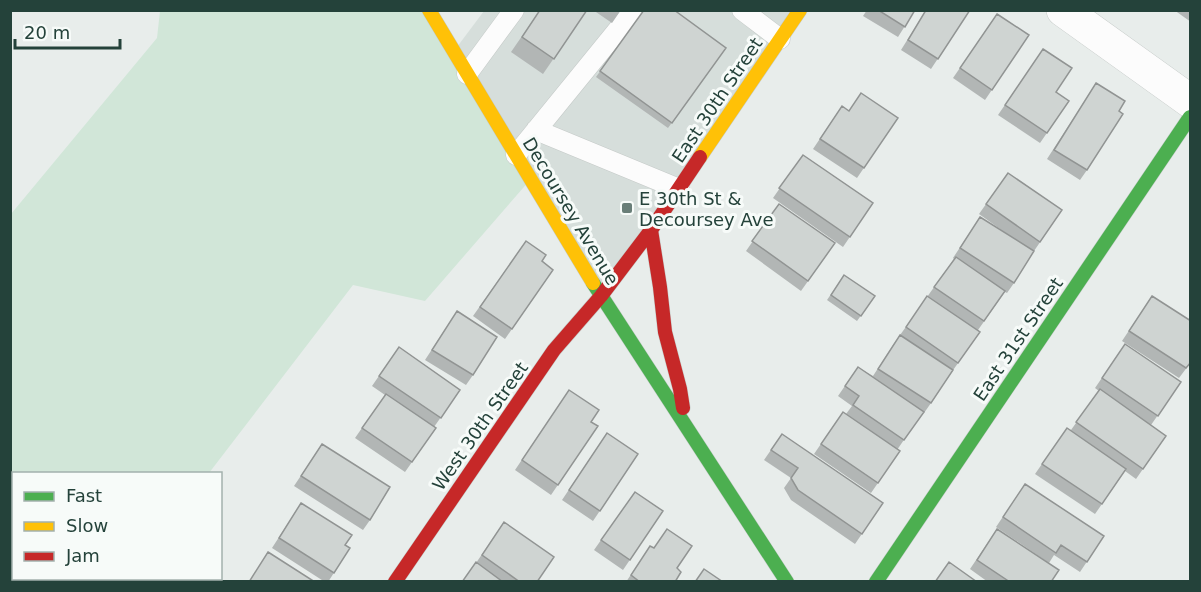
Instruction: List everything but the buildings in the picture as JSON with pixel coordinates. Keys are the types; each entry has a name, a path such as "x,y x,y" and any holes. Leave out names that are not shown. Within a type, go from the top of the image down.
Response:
{"street":[{"name":"Decoursey Avenue","path":"429,10 601,296 787,582"},
{"name":"East 30th Street","path":"601,296 651,230 800,10"},
{"path":"1063,10 1191,101"},
{"name":"East 31st Street","path":"876,582 1191,117"},
{"name":"Decoursey Avenue","path":"651,230 665,332 680,389 686,428"},
{"name":"West 30th Street","path":"395,582 554,351 601,296"}],"lane":[{"path":"467,74 514,10"},
{"path":"516,155 634,10"},
{"path":"742,10 780,39"},
{"path":"536,130 679,189"}],"shaded area":[{"path":"484,11 800,11 601,296 454,51"}],"green space":[{"path":"160,11 429,11 530,180 425,301 353,285 210,472 12,472 12,580 129,580 127,582 11,582 11,214 157,38"}],"traffic: fast":[{"path":"876,582 1190,117"},
{"path":"593,283 787,582"}],"traffic: slow":[{"path":"429,10 593,283"},
{"path":"700,157 800,10"}],"traffic: jam":[{"path":"395,582 554,350 601,296 651,230 700,157"},
{"path":"651,230 665,332 683,408"}],"place":[{"name":"E 30th St & Decoursey Ave","path":"627,208"}]}
